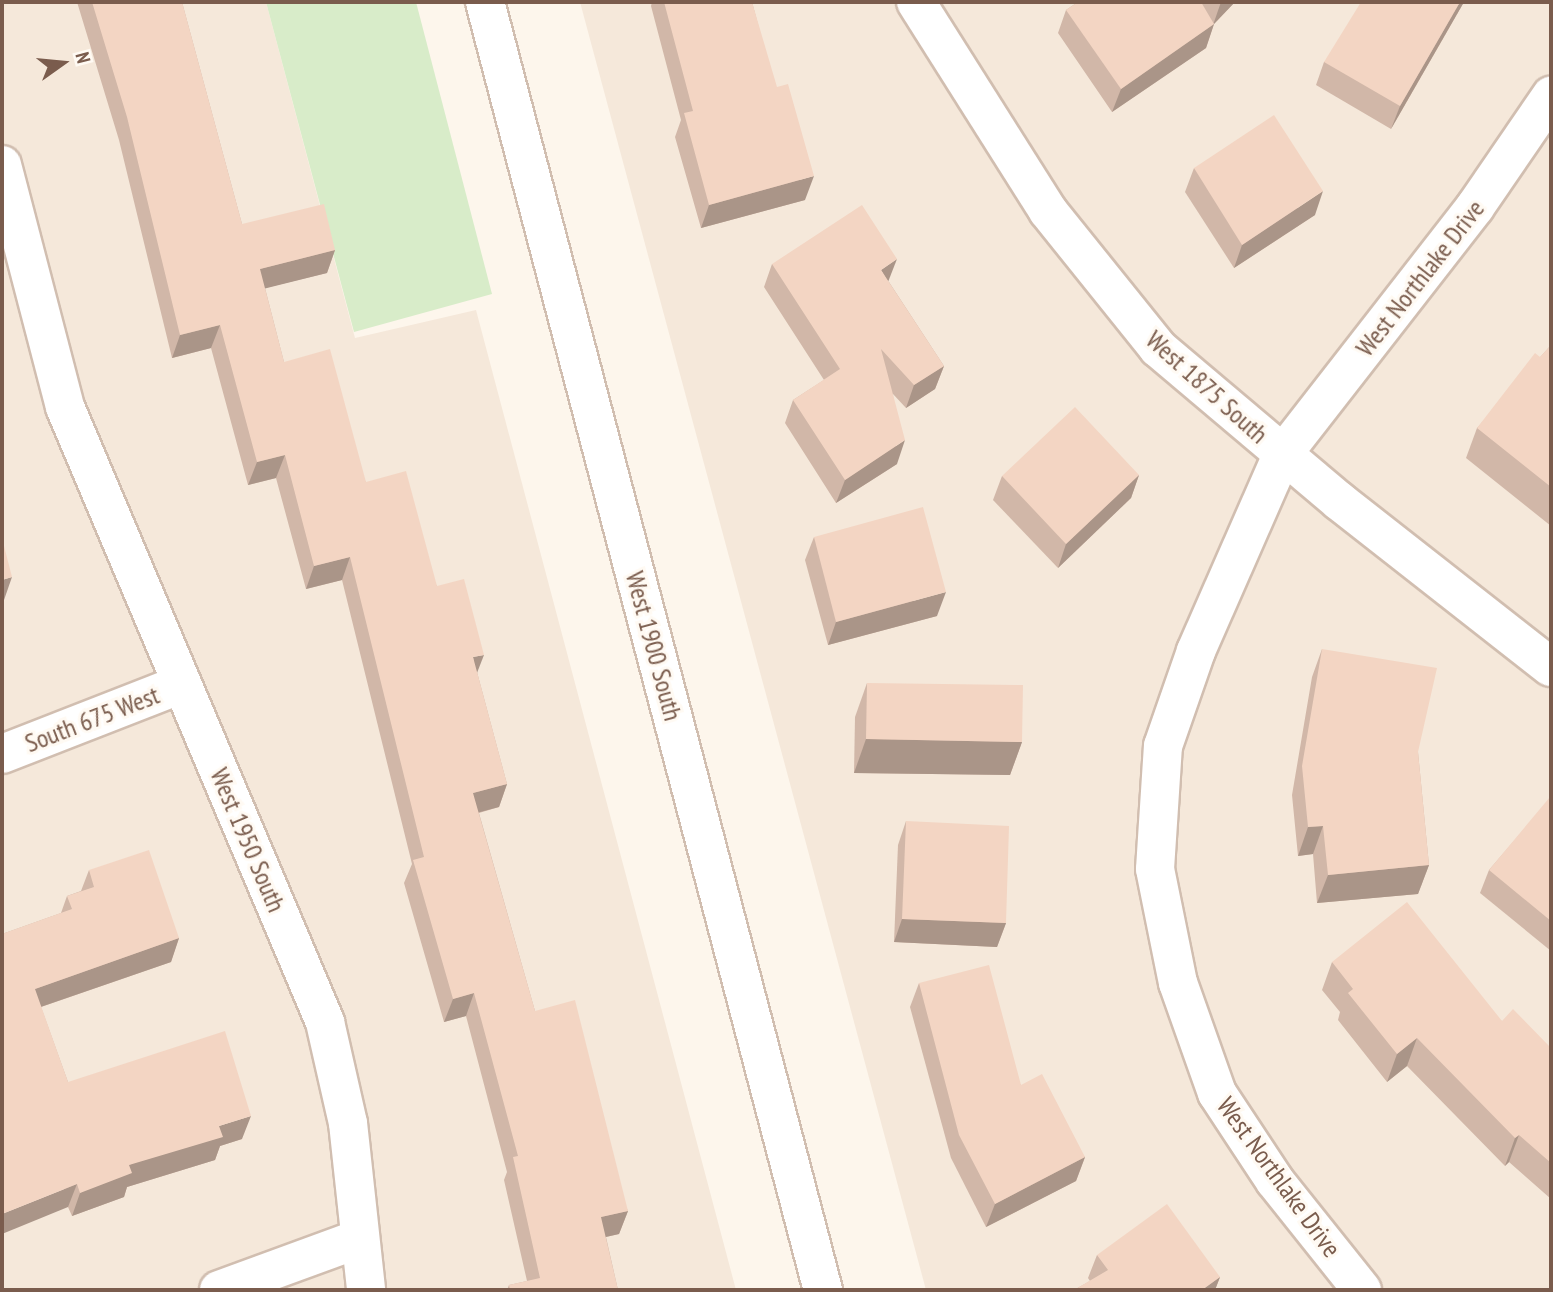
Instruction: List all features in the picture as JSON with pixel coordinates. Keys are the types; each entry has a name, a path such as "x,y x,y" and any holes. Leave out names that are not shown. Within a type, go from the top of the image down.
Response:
{"street":[{"name":"West 1900 South","path":"485,2 823,1290"},
{"name":"West 1875 South","path":"916,2 1048,211 1158,348 1282,455 1551,667"},
{"name":"West Northlake Drive","path":"1362,1290 1275,1181 1217,1093 1178,984 1155,869 1163,746 1196,651 1282,455 1475,207 1551,96"},
{"name":"West 1950 South","path":"2,165 65,407 325,1022 348,1122 358,1239 366,1290"},
{"name":"South 675 West","path":"2,754 182,684"},
{"path":"219,1290 358,1239"}],"shaded area":[{"path":"2,2 266,2 355,338 476,310 736,1290 2,1290"},
{"path":"580,2 1551,2 1551,1290 926,1290"}],"green space":[{"path":"266,2 416,2 492,294 354,332"}],"building":[{"path":"92,2 182,2 242,224 324,204 335,250 260,269 284,362 330,349 366,482 406,471 437,586 464,579 484,655 473,657 507,784 473,793 535,1011 575,1000 628,1211 601,1217 618,1290 510,1290 509,1285 540,1278 513,1157 518,1156 474,993 453,999 413,860 424,857 350,557 314,566 285,455 257,462 220,325 180,335 127,117"},
{"path":"664,2 752,2 777,87 788,84 814,176 709,205 684,113 693,111"},
{"path":"1078,2 1201,2 1214,24 1121,89 1066,10"},
{"path":"1361,2 1460,2 1400,106 1324,62"},
{"path":"1274,115 1323,191 1242,245 1194,168"},
{"path":"862,205 897,259 881,270 944,366 914,385 881,349 905,440 845,480 793,400 840,369 772,264"},
{"path":"1551,345 1551,487 1477,428 1535,353 1540,357"},
{"path":"1075,407 1139,475 1066,544 1002,476"},
{"path":"923,507 946,592 836,622 814,537"},
{"path":"2,538 12,577 2,580"},
{"path":"1322,649 1437,668 1418,752 1429,865 1328,875 1323,826 1308,827 1302,766"},
{"path":"867,683 1023,685 1022,742 866,739"},
{"path":"1551,798 1551,921 1489,870"},
{"path":"906,821 1009,826 1006,923 902,919"},
{"path":"149,850 179,938 35,989 68,1082 225,1031 251,1116 219,1126 223,1137 129,1165 132,1173 80,1193 77,1184 2,1214 2,934 72,909 67,896 94,887 89,870"},
{"path":"1407,902 1502,1021 1513,1009 1551,1048 1551,1163 1519,1135 1515,1138 1417,1038 1397,1054 1348,993 1353,989 1332,962"},
{"path":"989,965 1021,1085 1042,1074 1085,1157 995,1204 959,1135 919,983"},
{"path":"1167,1204 1220,1277 1202,1290 1074,1290 1108,1270 1097,1255"}]}
